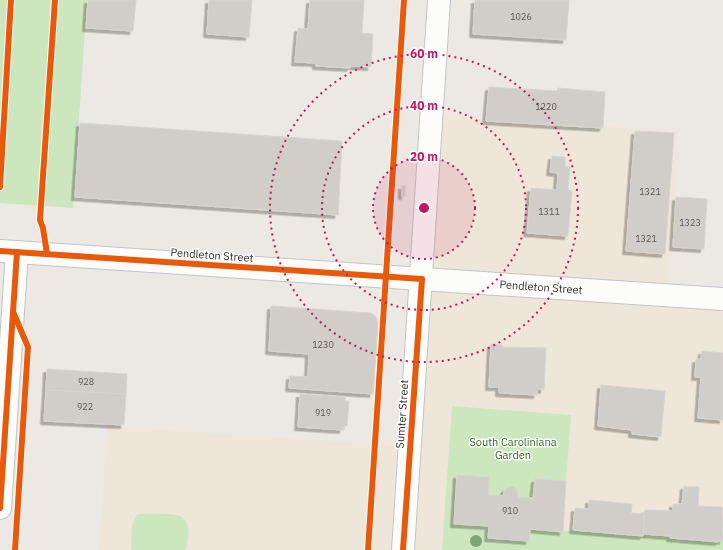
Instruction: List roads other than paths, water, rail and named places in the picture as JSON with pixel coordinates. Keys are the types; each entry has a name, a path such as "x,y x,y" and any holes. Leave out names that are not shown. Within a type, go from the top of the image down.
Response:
{"street":[{"name":"Sumter Street","path":"403,550 422,279 439,0"},
{"name":"Pendleton Street","path":"8,252 723,299"},
{"path":"0,508 8,252"}],"park label":[{"name":"South Caroliniana Garden","path":"513,448"}]}
